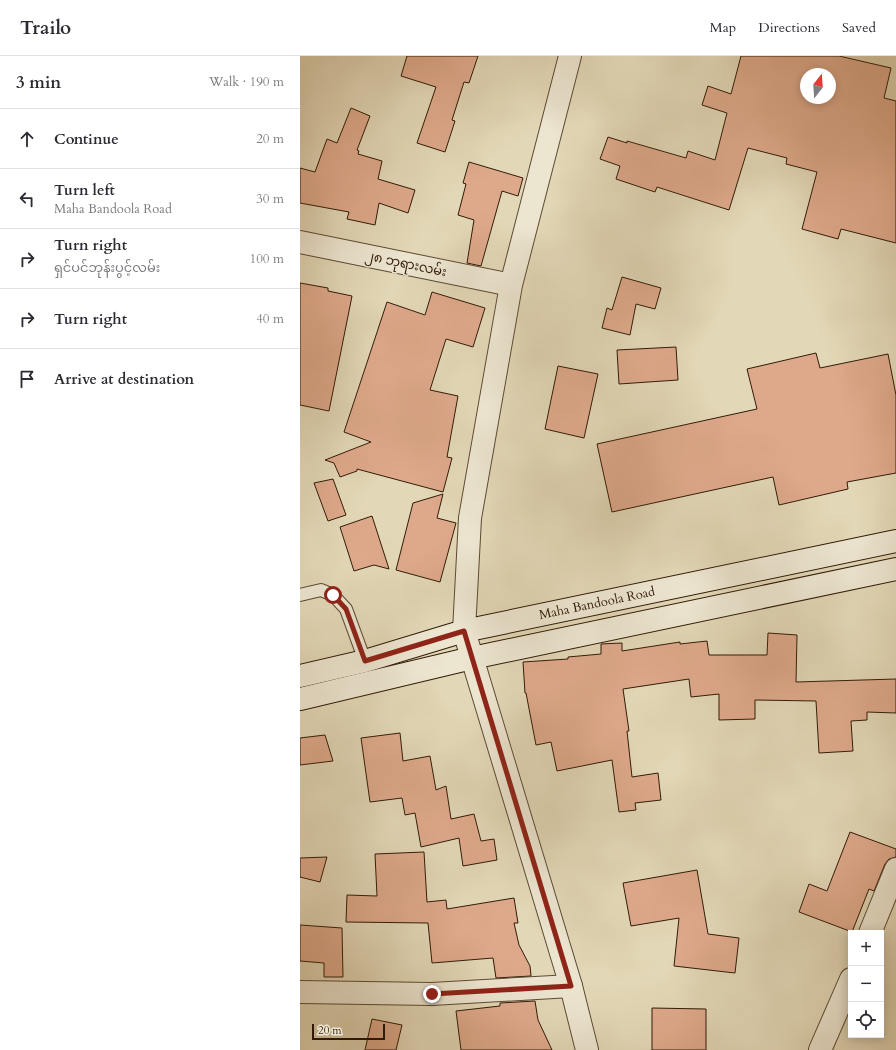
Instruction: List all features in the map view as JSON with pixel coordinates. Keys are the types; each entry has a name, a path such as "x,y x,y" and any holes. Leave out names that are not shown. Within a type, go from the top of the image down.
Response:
{"street":[{"path":"570,56 512,285 470,518 464,631 571,986 587,1050"},
{"name":"၂၈ ဘုရားလမ်း","path":"300,242 512,285"},
{"name":"Maha Bandoola Road","path":"300,676 365,661 464,631 896,541"},
{"path":"300,699 472,658 896,569"},
{"path":"871,930 896,869"},
{"path":"300,992 432,994 571,986"},
{"path":"820,1050 848,986"}],"lane":[{"path":"300,595 321,590 333,595 346,609 365,661"}],"building":[{"path":"407,56 478,56 469,83 464,82 452,120 455,121 445,152 417,143 436,87 401,76"},
{"path":"741,56 839,56 891,68 884,98 896,101 896,243 841,229 838,239 802,229 817,172 786,164 787,158 748,148 729,210 657,187 655,192 616,179 620,166 600,159 608,137 686,158 688,151 715,160 727,113 702,105 708,86 731,94"},
{"path":"351,108 370,116 357,150 359,151 358,154 382,161 378,179 415,190 408,213 379,203 375,225 347,219 349,212 300,203 300,168 315,172 327,139 337,143"},
{"path":"469,162 523,178 518,196 502,191 481,266 467,263 474,220 458,215 466,184 463,183"},
{"path":"622,277 661,288 655,309 636,304 630,335 602,328 607,308 612,310"},
{"path":"300,283 328,288 328,291 352,296 329,411 300,405"},
{"path":"432,292 485,308 473,347 446,339 430,390 458,396 447,457 452,458 443,492 357,469 357,471 340,477 334,463 325,460 371,442 344,432 387,302 425,315"},
{"path":"676,347 678,380 619,384 617,350"},
{"path":"816,353 820,368 888,354 896,395 896,473 847,482 848,489 779,505 773,477 612,512 597,444 757,409 747,369"},
{"path":"558,366 598,374 584,438 545,429"},
{"path":"333,479 346,515 328,521 314,483"},
{"path":"443,494 437,518 456,523 440,582 396,570 413,503"},
{"path":"372,516 389,569 374,565 354,571 340,527"},
{"path":"768,633 797,635 796,682 896,679 896,713 867,712 867,720 851,721 853,751 819,753 816,701 755,700 755,719 719,720 719,694 691,697 689,679 623,689 629,731 627,731 632,777 658,773 661,800 635,803 636,810 619,812 612,760 557,771 551,742 536,745 525,693 523,662 568,659 568,657 601,654 601,644 622,643 622,651 680,642 680,644 707,641 709,655 767,655"},
{"path":"400,733 403,761 430,756 436,790 446,786 451,819 474,814 481,841 494,839 497,860 463,866 459,838 421,847 415,813 405,815 402,798 370,802 361,738"},
{"path":"325,735 333,761 300,765 300,738"},
{"path":"850,832 896,849 896,857 889,859 885,864 874,891 869,889 853,930 848,930 799,912 809,884 827,891"},
{"path":"424,852 427,902 446,900 447,909 514,898 518,923 514,923 519,945 530,966 531,976 496,978 493,958 432,963 428,923 346,922 347,895 377,896 375,854"},
{"path":"327,857 320,882 300,877 300,858"},
{"path":"697,870 708,934 739,938 735,973 674,966 679,918 631,926 623,883"},
{"path":"300,925 342,928 343,977 324,977 324,963 300,961"},
{"path":"535,1001 538,1020 552,1050 461,1050 456,1011 500,1006 500,1003"},
{"path":"652,1008 706,1009 706,1050 652,1050"},
{"path":"372,1019 402,1025 396,1050 365,1050"}],"route":[{"path":"333,595 346,609 365,661 464,631 571,986 432,994"}]}
